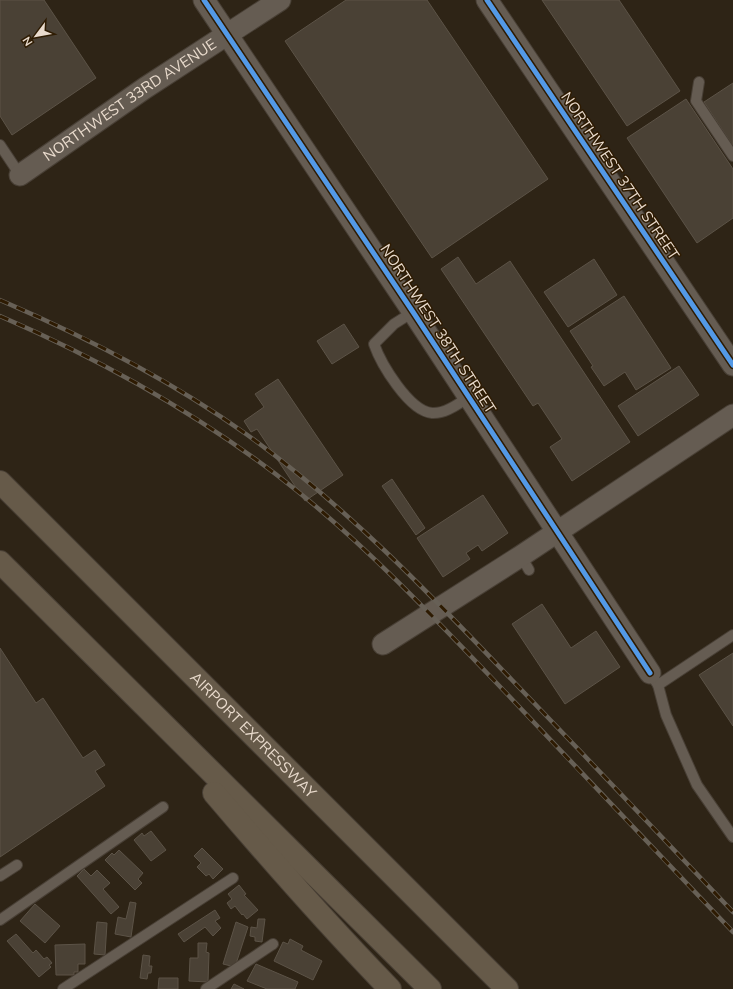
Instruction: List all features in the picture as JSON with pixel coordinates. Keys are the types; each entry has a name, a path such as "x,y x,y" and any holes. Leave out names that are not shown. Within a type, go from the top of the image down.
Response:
{"highway":[{"name":"AIRPORT EXPRESSWAY","path":"0,482 507,989"},
{"path":"0,562 430,989"},
{"path":"99,660 276,865 390,989"}],"street":[{"name":"NORTHWEST 38TH STREET","path":"204,0 413,312 468,398 654,679"},
{"name":"NORTHWEST 33RD AVENUE","path":"20,175 145,88 280,0"},
{"name":"NORTHWEST 37TH STREET","path":"487,0 733,365"},
{"path":"383,644 525,563 557,532 733,415"}],"lane":[{"path":"700,82 696,101 733,156"},
{"path":"0,145 20,175"},
{"path":"413,312 394,324 374,344 378,356 396,384 408,399 423,410 432,413 452,408 468,398"},
{"path":"733,635 654,679 666,715 697,785 733,837"},
{"path":"0,920 163,807"},
{"path":"0,876 17,865"},
{"path":"63,989 233,878"},
{"path":"206,989 274,944"}],"building":[{"path":"0,0 44,0 96,78 12,135 0,116"},
{"path":"346,0 427,0 548,179 432,258 285,41"},
{"path":"542,0 619,0 680,91 627,126"},
{"path":"733,83 733,146 704,102"},
{"path":"686,99 733,169 733,218 697,243 627,138"},
{"path":"458,257 476,284 510,261 630,442 572,481 550,447 562,439 538,403 533,406 441,269"},
{"path":"594,259 617,295 568,327 544,292"},
{"path":"624,296 671,368 636,390 625,372 604,386 570,331"},
{"path":"344,324 359,347 332,364 317,341"},
{"path":"679,366 699,395 638,436 618,406"},
{"path":"278,379 343,475 305,501 257,429 251,432 244,421 264,407 255,394"},
{"path":"392,479 425,528 416,535 382,486"},
{"path":"483,495 508,533 482,551 478,545 466,553 470,559 443,577 417,538"},
{"path":"542,604 571,648 596,631 620,667 565,704 512,624"},
{"path":"0,648 36,703 43,698 83,758 95,750 105,765 95,771 105,786 0,857"},
{"path":"733,653 733,726 699,675"},
{"path":"151,831 166,850 151,861 134,840 142,833 144,836"},
{"path":"202,848 223,869 213,879 209,874 206,876 197,867 201,863 194,856"},
{"path":"119,850 143,873 138,879 142,883 135,890 105,860 112,853 114,855"},
{"path":"84,869 91,876 97,870 110,883 103,889 119,907 111,914 77,876"},
{"path":"239,885 246,894 244,895 258,910 247,919 235,906 231,909 227,903 232,899 228,894"},
{"path":"130,902 136,903 131,937 115,934 118,917 126,919"},
{"path":"35,904 60,926 45,943 20,921"},
{"path":"215,910 220,918 215,921 221,928 213,936 205,927 184,942 178,934"},
{"path":"258,919 265,919 262,942 255,941 255,937 250,936 251,927 257,928"},
{"path":"97,922 107,923 105,955 94,954"},
{"path":"236,922 248,927 235,967 223,964"},
{"path":"16,934 33,953 36,950 44,959 47,957 52,963 49,965 51,967 39,977 7,941"},
{"path":"290,939 303,946 301,950 322,961 313,980 274,961 283,942 288,944"},
{"path":"198,943 207,943 206,952 209,953 208,982 189,981 190,958 198,958"},
{"path":"85,944 85,964 78,964 78,972 74,972 74,975 56,975 55,945"},
{"path":"143,955 150,956 149,966 152,966 151,973 148,973 147,979 140,978"},
{"path":"256,964 298,982 295,989 267,989 247,981"},
{"path":"159,978 178,978 178,989 158,989"},
{"path":"234,984 244,989 231,989"}],"railway":[{"path":"0,300 95,344 157,377 217,414 246,434 318,490 385,551 449,615 733,912"},
{"path":"0,316 78,352 154,393 227,439 296,490 352,538 432,616 733,932"}],"cycle path":[{"path":"204,0 413,312 650,673"},
{"path":"487,0 733,365"}]}
